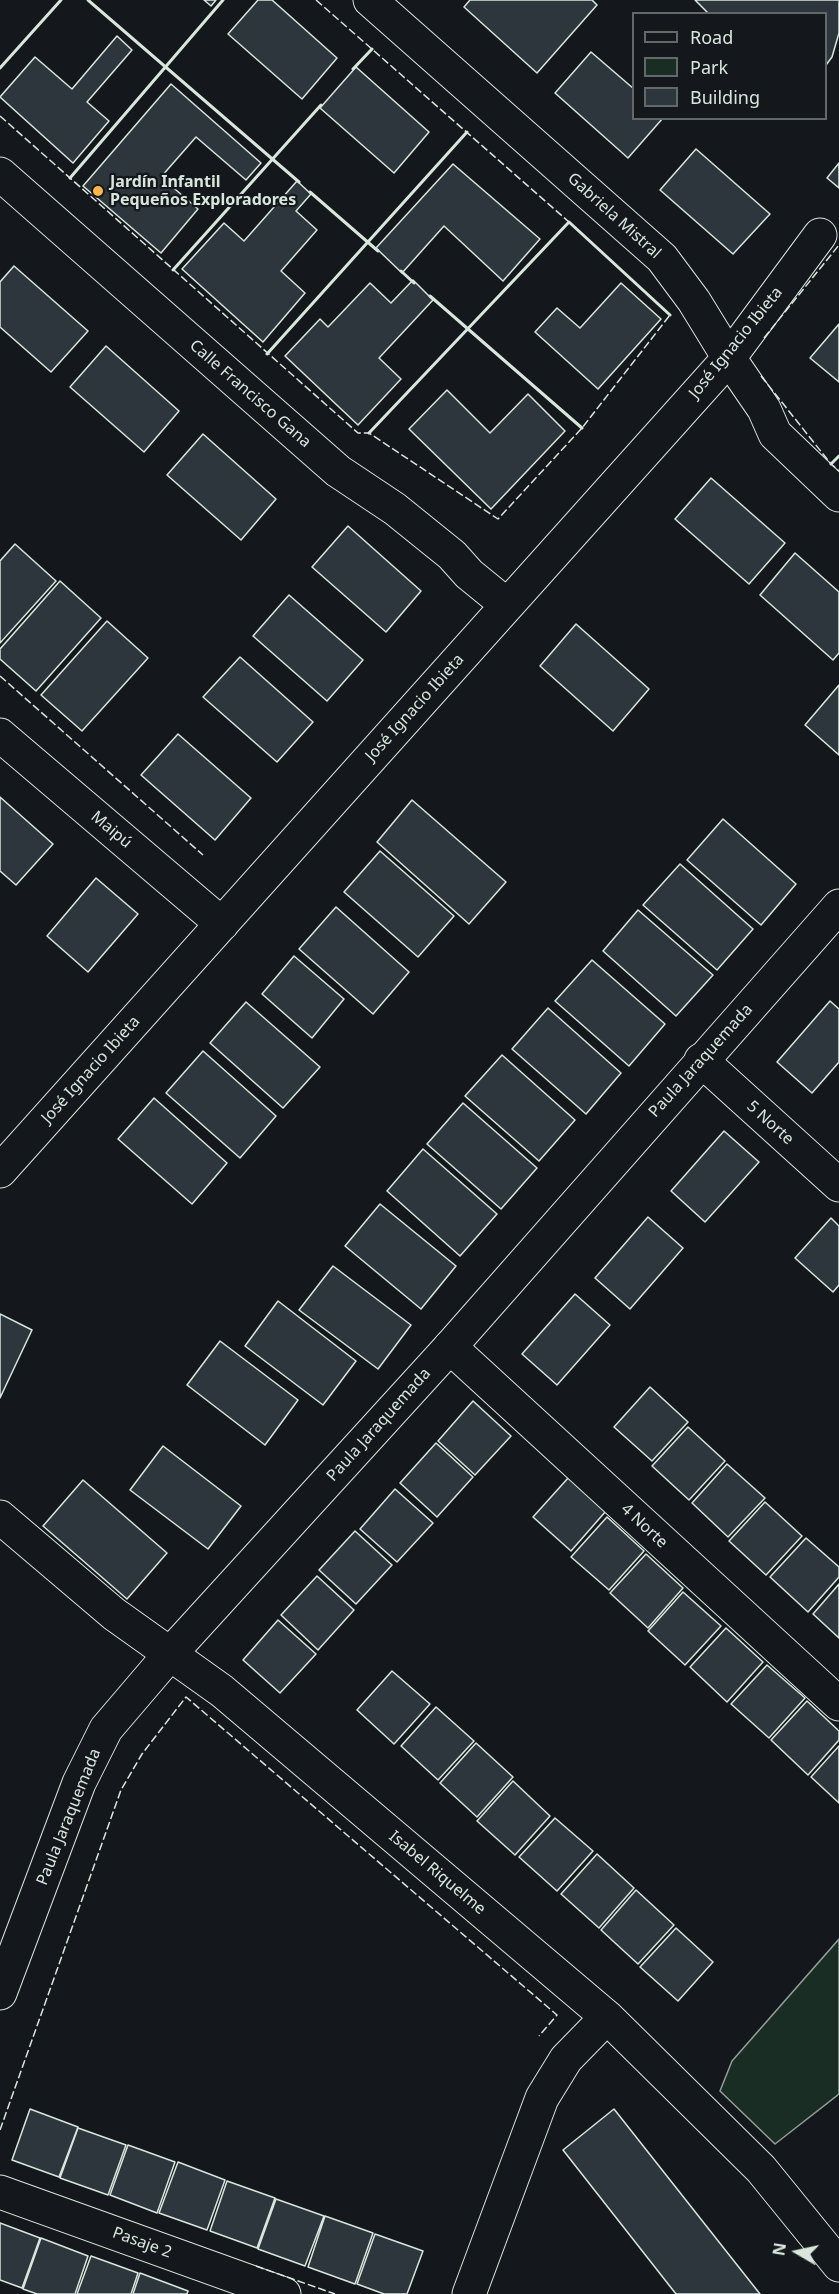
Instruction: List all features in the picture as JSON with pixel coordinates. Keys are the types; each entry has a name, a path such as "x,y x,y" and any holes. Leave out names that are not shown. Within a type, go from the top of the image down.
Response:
{"street":[{"name":"Gabriela Mistral","path":"370,0 662,258 694,301 764,409 775,434 839,495"},
{"name":"Calle Francisco Gana","path":"0,174 338,471 395,508 507,605"},
{"name":"José Ignacio Ibieta","path":"0,1171 729,358 819,235"},
{"name":"Maipú","path":"0,735 222,924"},
{"name":"Paula Jaraquemada","path":"0,1994 80,1783 106,1729 170,1654 450,1347 700,1060 839,906"},
{"name":"5 Norte","path":"700,1060 839,1185"},
{"name":"4 Norte","path":"450,1347 839,1704"},
{"name":"Isabel Riquelme","path":"0,1517 114,1614 222,1691 607,2017 761,2169 839,2265"},
{"path":"469,2294 542,2098 566,2059 607,2017"},
{"name":"Pasaje 2","path":"0,2192 284,2294"}],"green space":[{"path":"839,1939 839,2094 775,2144 720,2091 732,2061"}],"building":[{"path":"204,0 216,0 211,6"},
{"path":"258,0 272,0 337,58 302,99 228,34"},
{"path":"470,0 592,0 597,5 537,73 464,7"},
{"path":"695,0 839,0 839,33 832,57 827,64 827,12 707,12"},
{"path":"117,36 132,50 87,102 109,121 73,163 0,97 35,57 72,89"},
{"path":"591,52 632,87 632,120 661,120 628,158 555,93"},
{"path":"356,67 429,132 394,173 320,108"},
{"path":"171,84 261,163 246,180 196,137 161,177 198,209 161,253 83,186"},
{"path":"696,149 770,214 733,254 660,190"},
{"path":"839,163 839,188 827,178"},
{"path":"453,164 540,239 503,281 444,226 402,273 376,248"},
{"path":"297,181 311,194 296,211 317,230 281,271 305,293 263,342 182,269 224,223 244,241"},
{"path":"14,266 88,331 51,372 0,327 0,282"},
{"path":"413,280 433,300 379,358 401,379 358,425 285,356 320,319 328,327 370,283 391,303"},
{"path":"621,283 661,319 598,389 535,332 557,308 580,328"},
{"path":"839,324 839,382 810,358"},
{"path":"106,346 179,411 144,452 70,387"},
{"path":"447,390 490,433 528,394 565,431 491,509 409,429"},
{"path":"203,434 276,499 241,540 167,475"},
{"path":"711,478 785,543 749,584 675,519"},
{"path":"348,526 421,591 386,632 312,567"},
{"path":"15,544 56,581 0,643 0,561"},
{"path":"795,553 839,592 839,653 833,660 760,595"},
{"path":"60,581 101,618 36,691 0,659 0,649"},
{"path":"289,595 363,660 327,701 253,636"},
{"path":"107,621 148,658 82,731 41,695"},
{"path":"576,624 649,689 613,731 540,666"},
{"path":"240,657 313,722 277,762 203,697"},
{"path":"839,685 839,755 805,725"},
{"path":"178,734 251,798 215,840 141,775"},
{"path":"0,797 53,844 16,885 0,871"},
{"path":"412,800 506,882 469,924 377,842"},
{"path":"723,819 796,884 761,925 687,860"},
{"path":"380,851 454,916 418,957 344,892"},
{"path":"680,864 753,929 717,970 643,905"},
{"path":"96,878 138,914 88,972 47,936"},
{"path":"336,907 409,972 373,1014 299,949"},
{"path":"638,910 713,975 676,1016 603,951"},
{"path":"294,956 344,999 312,1038 262,994"},
{"path":"592,960 665,1024 629,1066 555,1001"},
{"path":"830,1001 839,1009 839,1062 812,1093 777,1062"},
{"path":"246,1002 320,1067 283,1108 210,1043"},
{"path":"548,1008 621,1073 586,1114 512,1049"},
{"path":"203,1051 276,1116 240,1158 166,1093"},
{"path":"502,1055 575,1120 539,1161 465,1096"},
{"path":"154,1098 227,1163 192,1204 118,1139"},
{"path":"463,1103 537,1168 501,1209 427,1144"},
{"path":"724,1131 759,1162 705,1222 671,1191"},
{"path":"423,1149 497,1214 460,1256 387,1191"},
{"path":"380,1204 456,1266 421,1309 345,1246"},
{"path":"648,1217 683,1248 630,1309 595,1278"},
{"path":"831,1218 839,1226 839,1285 833,1292 795,1258"},
{"path":"333,1266 411,1325 378,1369 299,1310"},
{"path":"575,1294 610,1325 557,1385 522,1354"},
{"path":"278,1301 356,1361 323,1405 245,1346"},
{"path":"0,1314 32,1330 0,1398"},
{"path":"220,1341 298,1400 265,1445 187,1385"},
{"path":"650,1387 688,1422 652,1461 614,1427"},
{"path":"473,1401 511,1436 475,1475 438,1441"},
{"path":"688,1427 725,1461 689,1500 652,1466"},
{"path":"436,1443 473,1477 437,1517 400,1483"},
{"path":"163,1446 241,1506 208,1549 130,1490"},
{"path":"727,1464 765,1498 728,1537 692,1503"},
{"path":"569,1477 606,1511 571,1551 533,1517"},
{"path":"83,1480 167,1553 127,1599 43,1526"},
{"path":"395,1489 433,1523 397,1562 360,1529"},
{"path":"765,1502 802,1536 766,1575 729,1541"},
{"path":"607,1517 644,1551 609,1590 571,1557"},
{"path":"355,1531 392,1565 356,1604 319,1570"},
{"path":"806,1538 839,1567 839,1577 808,1612 770,1577"},
{"path":"646,1554 683,1588 648,1628 610,1593"},
{"path":"317,1576 354,1610 318,1650 281,1615"},
{"path":"839,1584 839,1638 813,1614"},
{"path":"683,1592 721,1626 685,1665 648,1631"},
{"path":"278,1620 316,1654 280,1693 243,1660"},
{"path":"726,1628 763,1662 727,1702 690,1667"},
{"path":"767,1665 805,1698 769,1738 731,1704"},
{"path":"392,1671 430,1704 394,1744 357,1710"},
{"path":"807,1701 839,1731 839,1740 808,1775 771,1740"},
{"path":"436,1707 474,1741 438,1780 401,1746"},
{"path":"476,1743 513,1777 477,1817 440,1783"},
{"path":"839,1746 839,1803 811,1777"},
{"path":"513,1781 550,1816 515,1855 477,1821"},
{"path":"555,1818 593,1851 557,1891 519,1857"},
{"path":"597,1854 634,1888 599,1928 561,1894"},
{"path":"636,1890 674,1925 638,1964 601,1930"},
{"path":"676,1928 713,1962 678,2001 640,1967"},
{"path":"30,2109 78,2127 59,2177 12,2160"},
{"path":"614,2109 760,2294 676,2294 563,2150"},
{"path":"78,2128 126,2145 108,2195 60,2178"},
{"path":"128,2145 175,2162 157,2213 110,2195"},
{"path":"178,2162 225,2180 207,2230 159,2213"},
{"path":"227,2181 275,2198 257,2248 210,2231"},
{"path":"276,2199 324,2216 305,2266 258,2249"},
{"path":"325,2216 373,2233 355,2284 308,2267"},
{"path":"0,2223 40,2238 22,2288 0,2280"},
{"path":"375,2234 423,2251 407,2294 384,2294 357,2284"},
{"path":"41,2238 88,2256 75,2294 37,2294 23,2289"},
{"path":"91,2256 138,2273 131,2294 77,2294"},
{"path":"140,2273 188,2291 187,2294 133,2294"}],"fence":[{"path":"316,0 569,222"},
{"path":"0,116 358,433 369,433 498,519 582,428 670,315"},
{"path":"764,338 839,245"},
{"path":"761,376 839,471"},
{"path":"0,676 203,855"},
{"path":"0,2130 121,1790 142,1754 186,1697 557,2015 539,2036"},
{"path":"256,2266 335,2294"}],"wall":[{"path":"0,68 61,0"},
{"path":"88,0 299,182"},
{"path":"70,178 223,0"},
{"path":"353,69 372,49"},
{"path":"173,270 321,105"},
{"path":"267,354 467,132"},
{"path":"310,192 378,251"},
{"path":"369,433 569,222 670,315"},
{"path":"401,271 414,283"},
{"path":"430,296 582,428"},
{"path":"831,464 839,456"}],"place":[{"name":"Jardín Infantil Pequeños Exploradores","path":"98,191"}]}
